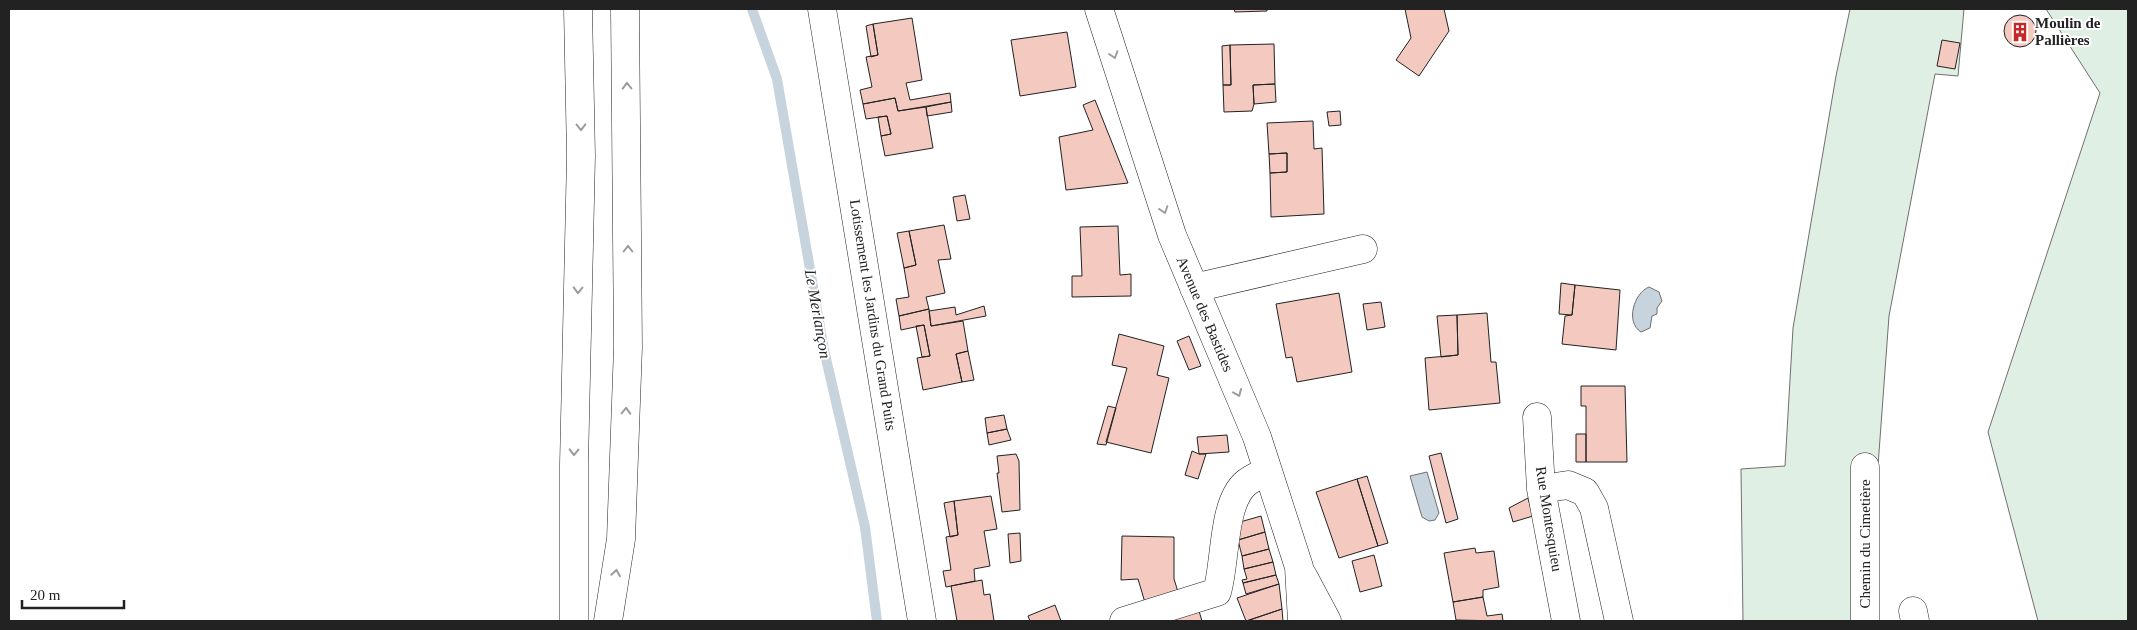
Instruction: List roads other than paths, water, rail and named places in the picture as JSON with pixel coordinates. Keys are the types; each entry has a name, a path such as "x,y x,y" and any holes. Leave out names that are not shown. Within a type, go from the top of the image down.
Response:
{"street":[{"path":"574,621 574,464 581,156 578,9"},
{"path":"608,621 622,539 628,347 626,9"},
{"name":"Lotissement les Jardins du Grand Puits","path":"822,9 922,621"},
{"name":"Avenue des Bastides","path":"1099,9 1172,235 1257,437 1299,567 1302,621"},
{"path":"1194,288 1363,250"},
{"name":"Rue Montesquieu","path":"1537,417 1541,489 1566,621"},
{"name":"Chemin du Cimetière","path":"1865,467 1865,621"},
{"path":"1124,621 1217,592 1222,577 1230,508 1245,483 1267,471"},
{"path":"1541,489 1568,485 1585,492 1594,508 1619,621"},
{"path":"1299,567 1327,621"}],"waterway":[{"name":"Le Merlançon","path":"752,9 777,79 824,350 865,527 877,621"}],"place":[{"name":"Moulin de Pallières","path":"2020,32"}]}
